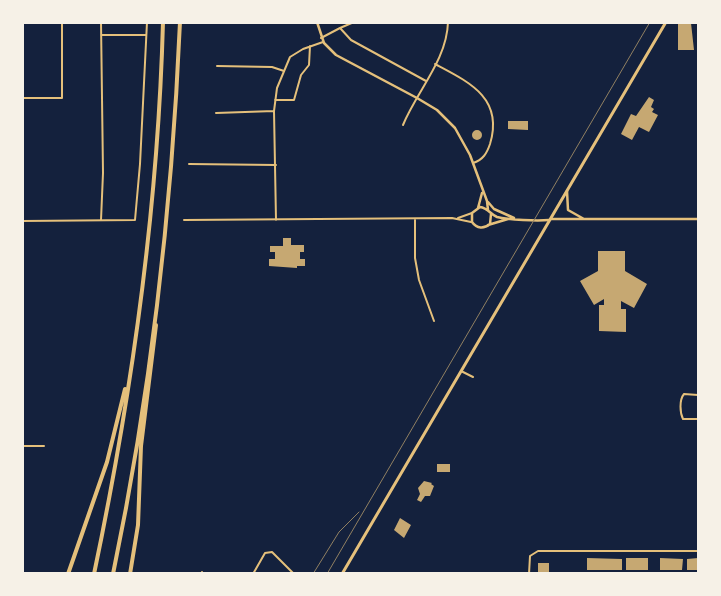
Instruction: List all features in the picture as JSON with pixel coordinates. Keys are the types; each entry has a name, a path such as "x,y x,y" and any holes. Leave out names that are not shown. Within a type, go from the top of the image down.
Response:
{"highway":[{"path":"94,574 134,352 150,208 163,22"},
{"path":"113,574 149,364 158,294 173,151 180,22"},
{"path":"130,574 138,525 141,446 154,354 158,294"},
{"path":"68,574 110,450 134,352"}],"main road":[{"path":"342,574 666,22"}],"street":[{"path":"22,98 62,98 62,22"},
{"path":"101,22 103,173 101,220"},
{"path":"22,221 135,220 140,164 147,22"},
{"path":"317,22 322,40 336,56 437,110 455,128 465,143 487,201 494,210 516,218"},
{"path":"276,220 274,100 284,71 290,57 354,22"},
{"path":"403,125 447,38 448,22"},
{"path":"340,28 351,40 426,81"},
{"path":"101,35 147,35"},
{"path":"274,100 294,100 301,75 309,65 310,46"},
{"path":"435,64 471,83 484,96 491,112 494,130 488,151 478,161 473,163"},
{"path":"217,66 272,67 284,71"},
{"path":"216,113 274,112"},
{"path":"190,164 276,165"},
{"path":"567,191 568,210 585,219"},
{"path":"457,219 472,213 478,208 482,192"},
{"path":"487,201 488,210 491,214 508,219"},
{"path":"478,208 488,210"},
{"path":"472,213 472,222"},
{"path":"488,225 491,214"},
{"path":"184,220 457,219 472,222 481,228 516,218 698,219"},
{"path":"415,219 415,258 419,280 434,321"},
{"path":"461,371 472,377"},
{"path":"698,394 684,394 681,397 683,419 698,419"},
{"path":"22,446 44,446"},
{"path":"529,574 530,556 538,551 698,550"},
{"path":"254,574 265,553 272,552 294,574"}],"building":[{"path":"678,23 691,23 694,50 678,50"},
{"path":"649,97 654,100 651,107 654,109 652,112 658,115 649,132 639,127 632,140 621,134 631,114 636,116"},
{"path":"508,121 528,121 528,130 508,129"},
{"path":"475,130 479,130 482,135 481,139 475,140 472,137 472,133"},
{"path":"283,238 291,238 291,245 304,245 304,252 300,252 300,259 305,259 305,266 297,266 297,268 269,266 269,259 275,259 275,252 270,252 270,246 283,246"},
{"path":"598,251 625,251 625,271 647,284 634,308 621,301 621,309 626,309 626,332 599,331 599,305 604,305 604,299 594,305 580,281 598,271"},
{"path":"437,464 450,464 450,472 437,472"},
{"path":"424,481 432,483 434,486 430,496 425,496 421,502 417,500 420,494 418,488"},
{"path":"400,518 411,525 404,538 394,530"},
{"path":"587,558 622,559 622,570 587,570"},
{"path":"626,558 648,558 648,570 626,570"},
{"path":"660,558 683,559 682,570 660,570"},
{"path":"698,558 698,570 687,570 687,559"},
{"path":"538,563 549,563 549,574 538,574"}],"railway":[{"path":"327,574 650,22"},
{"path":"313,574 339,532 359,512"}]}
